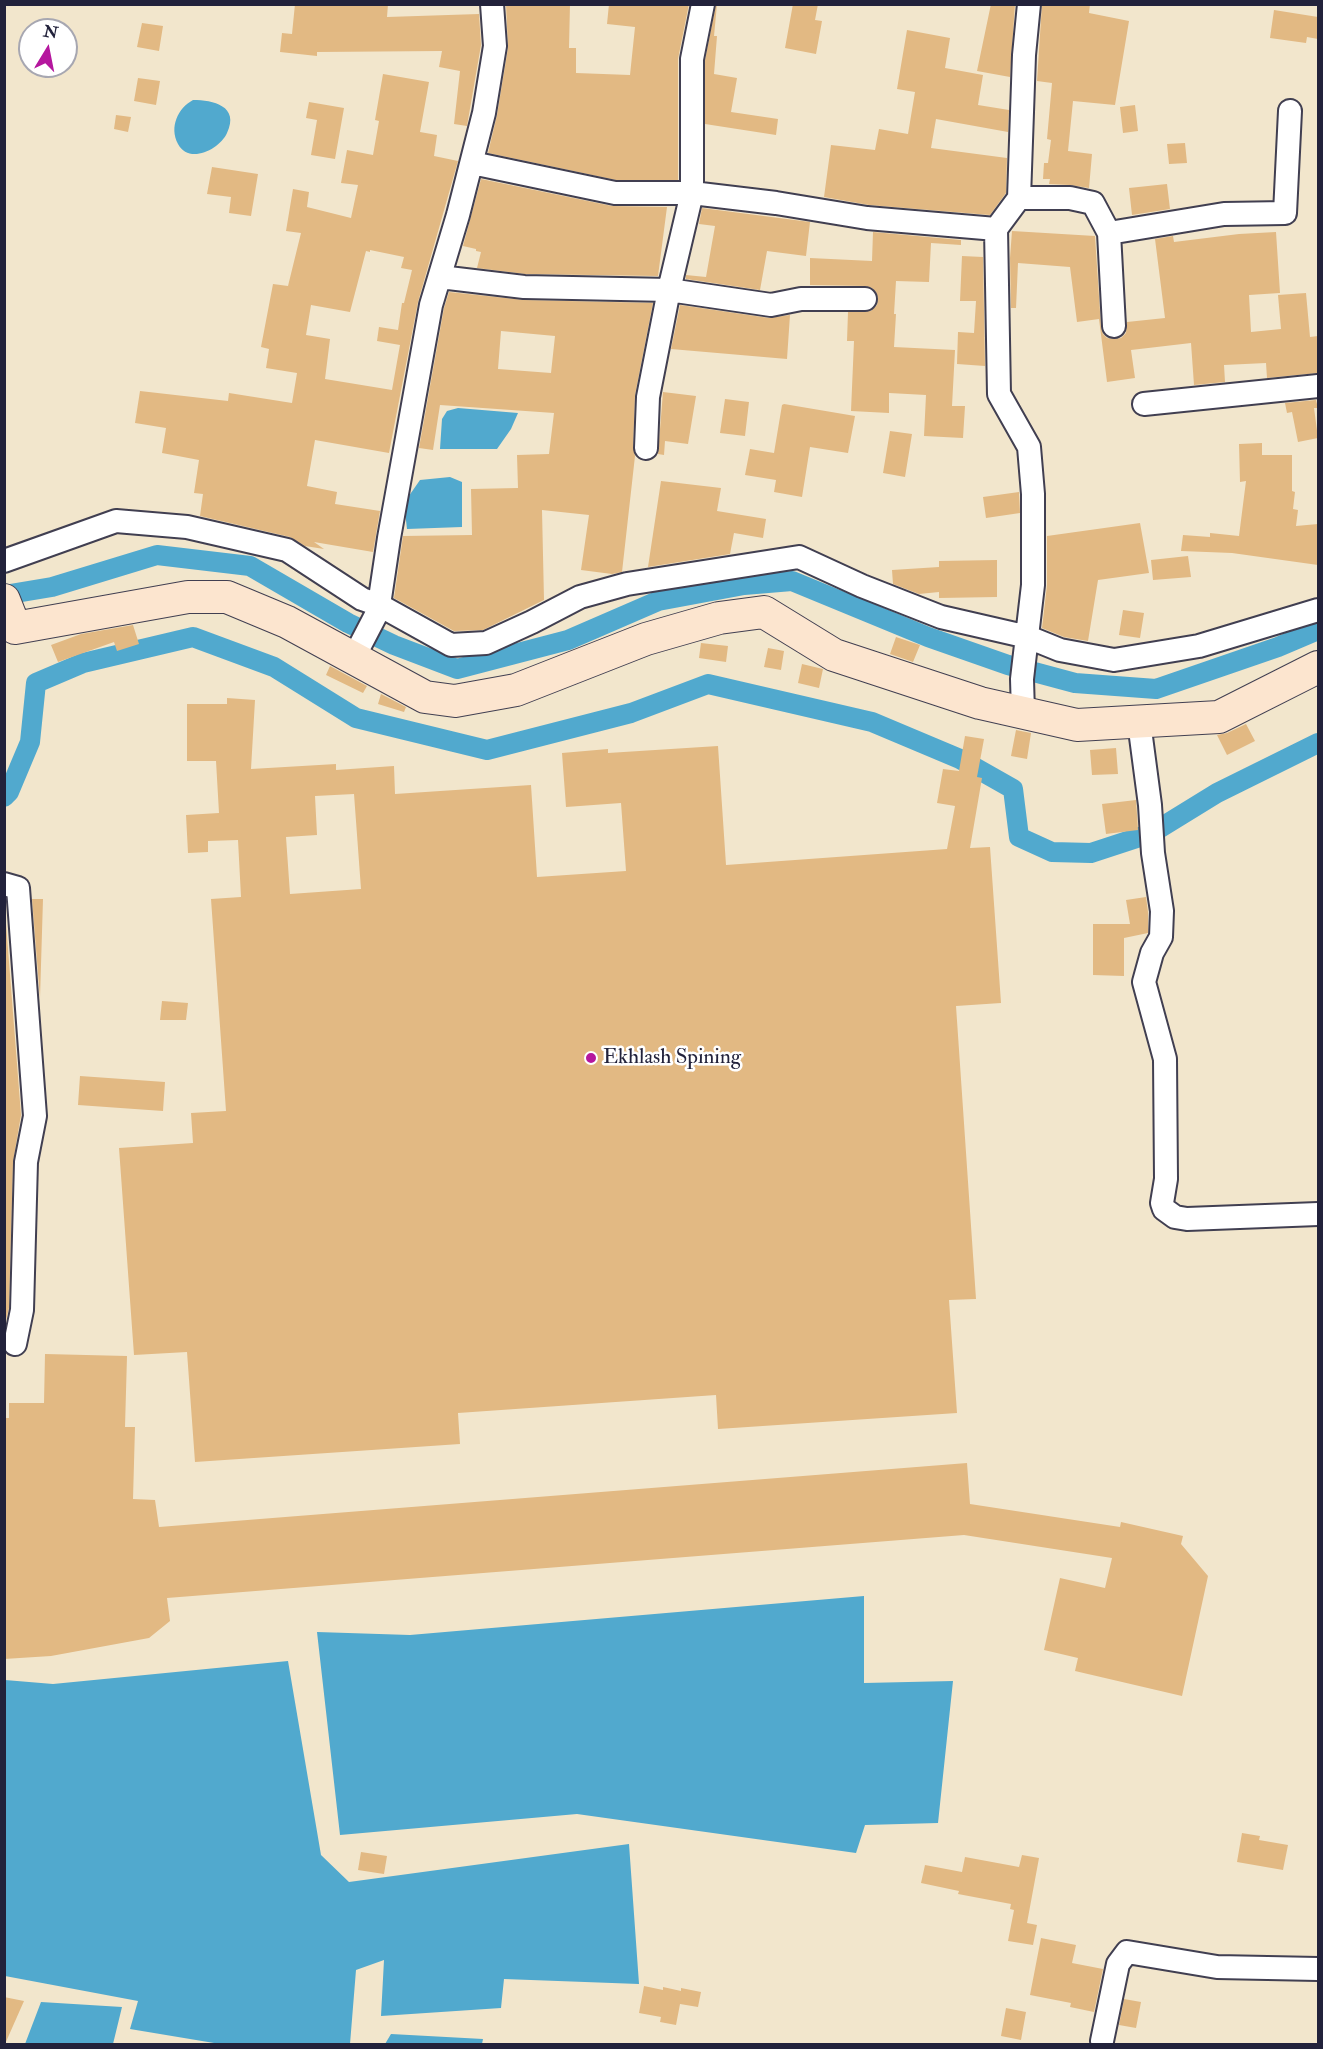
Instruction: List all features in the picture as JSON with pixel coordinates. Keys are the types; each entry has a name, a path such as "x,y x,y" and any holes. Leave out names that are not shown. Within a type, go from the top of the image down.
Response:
{"street":[{"path":"353,659 378,609 431,305 483,113 495,46 492,4"},
{"path":"646,448 648,397 669,290 692,193 692,58 703,4"},
{"path":"1023,713 1022,679 1032,585 1034,494 1029,447 999,394 996,229 1019,198 1024,55 1029,4"},
{"path":"1109,233 1224,214 1285,213 1290,111"},
{"path":"471,162 615,193 692,193 776,203 867,218 996,229"},
{"path":"1019,198 1070,198 1093,203 1109,233 1113,326"},
{"path":"440,277 524,287 669,290 771,305 801,299 865,299"},
{"path":"1144,404 1318,386"},
{"path":"4,561 116,521 187,527 287,550 378,609 451,645 486,643 580,597 627,584 799,557 862,586 941,617 1060,650 1114,660 1199,646 1318,610"},
{"path":"10,614 188,597 226,597 287,622 425,696 455,701 516,690 646,639 718,618 764,612 834,655 980,704 1077,725 1219,717 1318,667"},
{"path":"1139,722 1150,805 1153,853 1162,911 1161,937 1152,952 1144,982 1165,1059 1166,1179 1162,1203 1164,1209 1175,1217 1187,1219 1318,1214"},
{"path":"4,884 18,888 35,1116 26,1162 22,1310 15,1344"},
{"path":"1102,2041 1118,1964 1127,1953 1217,1967 1318,1970"}],"water":[{"path":"193,100 216,103 222,106 230,116 230,124 223,139 211,149 196,154 183,150 175,138 174,131 179,113"},
{"path":"458,408 518,413 511,429 497,449 440,449 442,419 447,411"},
{"path":"450,477 462,482 462,527 407,529 404,503 420,480"},
{"path":"864,1596 864,1683 953,1681 938,1823 865,1825 856,1853 577,1814 340,1835 317,1632 410,1635"},
{"path":"288,1661 321,1855 349,1882 629,1844 639,1984 504,1979 501,2008 381,2016 384,1960 356,1970 350,2044 220,2044 130,2029 138,2001 5,1976 5,1680 53,1684"},
{"path":"41,2002 122,2007 113,2044 25,2044"},
{"path":"391,2034 483,2039 482,2044 385,2044"}],"building":[{"path":"295,4 388,4 387,17 479,14 481,45 467,126 454,124 460,71 439,67 442,51 317,52 317,56 280,52 282,33 292,34"},
{"path":"506,4 570,4 569,48 576,48 576,73 630,75 635,27 607,24 609,4 689,4 678,59 678,180 616,180 488,153 508,48"},
{"path":"716,4 714,36 717,36 714,74 737,78 731,112 778,119 776,135 705,124 705,60"},
{"path":"793,4 818,4 815,20 822,21 816,54 785,48"},
{"path":"991,4 1015,4 1010,77 977,71"},
{"path":"1042,4 1090,4 1089,13 1129,21 1115,105 1073,101 1068,151 1092,154 1089,188 1049,184 1050,179 1043,179 1044,163 1048,163 1051,140 1047,139 1052,83 1037,81"},
{"path":"1274,10 1318,17 1318,39 1307,37 1306,43 1270,38"},
{"path":"142,23 163,26 159,51 137,47"},
{"path":"907,30 950,38 945,68 983,75 978,105 1009,110 1008,132 936,119 931,148 1007,158 1006,193 990,215 869,205 824,197 831,145 875,150 879,129 908,134 915,92 897,89"},
{"path":"383,74 429,82 420,132 437,135 434,156 458,161 418,302 389,453 315,440 307,486 337,492 335,504 380,511 373,552 314,542 324,549 305,546 290,537 200,516 203,494 194,493 199,460 162,453 166,428 135,423 140,391 228,401 229,393 292,403 297,373 266,368 269,349 261,347 273,284 288,286 301,233 286,231 293,189 309,192 307,207 351,218 358,185 341,183 347,150 373,155 379,121 375,120","holes":["366,251 404,257 401,268 412,270 404,303 402,303 398,330 379,327 377,341 400,345 392,390 325,379 330,339 306,335 311,305 350,312"]},
{"path":"138,78 160,81 156,105 134,101"},
{"path":"309,102 344,108 335,159 311,155 317,120 306,118"},
{"path":"1135,105 1138,131 1123,133 1120,107"},
{"path":"116,115 131,117 128,132 114,129"},
{"path":"1185,143 1187,163 1169,164 1167,144"},
{"path":"212,167 258,174 251,216 229,213 231,197 207,194"},
{"path":"481,179 612,206 667,207 658,276 525,274 477,268 481,252 463,246"},
{"path":"1167,184 1170,209 1132,215 1129,188"},
{"path":"702,208 810,222 806,256 767,251 760,290 686,279 686,275 706,277 715,226 699,224"},
{"path":"1012,231 1095,236 1101,327 1107,338 1114,339 1121,338 1126,333 1127,322 1165,318 1155,239 1173,236 1174,242 1276,232 1280,293 1249,295 1251,332 1281,329 1278,295 1306,293 1310,337 1318,336 1318,373 1267,378 1266,363 1224,365 1225,382 1194,385 1191,343 1131,350 1135,378 1107,382 1099,319 1077,322 1070,267 1018,263 1016,308 1011,308"},
{"path":"873,232 961,240 961,245 931,243 929,282 896,281 894,347 955,350 952,406 965,406 963,438 924,436 926,395 889,393 889,413 851,411 854,341 847,341 848,312 871,311 877,305 878,298 872,288 866,286 810,285 810,258 872,261"},
{"path":"962,256 983,257 985,366 957,364 958,332 974,333 976,301 960,301"},
{"path":"449,292 524,300 653,303 635,395 633,447 635,456 622,572 612,574 581,570 589,515 542,510 544,600 483,630 454,631 394,598 403,536 472,535 471,489 518,488 517,455 549,454 554,413 440,405 433,450 419,448 444,308","holes":["501,331 555,336 551,373 498,369"]},
{"path":"680,305 769,318 790,315 787,359 671,349"},
{"path":"663,392 696,396 688,444 665,441 664,455 658,454"},
{"path":"725,399 749,402 745,436 720,433"},
{"path":"1316,400 1318,408 1314,408 1318,438 1298,442 1292,412 1287,413 1285,403"},
{"path":"784,404 855,416 848,453 810,447 802,497 774,492 776,480 745,475 750,449 774,453"},
{"path":"890,431 912,434 905,477 883,473"},
{"path":"1262,443 1262,455 1292,455 1292,491 1295,492 1293,509 1298,510 1296,526 1318,524 1318,565 1232,553 1181,551 1183,535 1210,537 1210,533 1239,536 1246,481 1240,482 1239,444"},
{"path":"661,481 721,488 717,511 766,519 763,538 734,533 730,554 648,567"},
{"path":"1019,492 1020,513 986,518 983,497"},
{"path":"1140,523 1149,573 1098,580 1088,641 1064,637 1042,628 1047,585 1047,536"},
{"path":"1188,556 1191,577 1153,580 1151,560"},
{"path":"997,560 997,597 939,598 939,592 919,594 893,584 892,570 939,567 939,561"},
{"path":"1123,610 1144,613 1140,638 1119,635"},
{"path":"133,625 139,644 117,651 114,642 58,662 51,645 81,634"},
{"path":"896,637 920,645 913,662 890,654"},
{"path":"701,643 728,646 726,662 699,658"},
{"path":"768,648 784,651 781,670 764,667"},
{"path":"802,664 823,669 819,688 798,683"},
{"path":"330,666 367,686 363,693 326,675"},
{"path":"381,694 406,707 404,712 378,704"},
{"name":"Ekhlash Spining","path":"227,698 255,700 251,769 336,764 336,770 394,766 395,794 531,785 537,877 626,871 621,803 566,807 562,753 608,749 608,753 718,746 726,865 947,849 955,806 937,803 943,769 959,771 965,736 984,739 977,777 982,778 970,848 990,847 1001,1003 956,1006 976,1299 949,1300 957,1413 718,1429 716,1395 458,1413 460,1444 195,1462 187,1352 134,1355 119,1148 193,1143 191,1113 226,1111 211,899 241,897 238,840 208,841 208,852 188,853 186,815 219,813 216,761 187,761 187,704 227,704","holes":["354,794 361,889 290,894 286,837 317,835 315,796"]},
{"path":"1246,724 1255,741 1227,755 1217,735"},
{"path":"1016,730 1031,733 1027,759 1011,756"},
{"path":"1116,748 1118,774 1092,775 1090,750"},
{"path":"1136,800 1138,830 1106,834 1102,804"},
{"path":"1146,897 1148,933 1124,938 1124,976 1093,975 1093,924 1130,924 1126,900"},
{"path":"4,898 21,1115 13,1162 9,1308 4,1328"},
{"path":"32,899 43,899 40,998"},
{"path":"162,1001 188,1003 186,1020 160,1020"},
{"path":"80,1076 165,1082 163,1111 78,1105"},
{"path":"45,1354 127,1356 125,1427 135,1427 133,1499 155,1500 159,1527 967,1463 970,1504 1120,1527 1121,1522 1183,1536 1181,1544 1208,1576 1182,1696 1075,1671 1078,1658 1044,1650 1060,1578 1105,1588 1112,1558 964,1535 167,1598 170,1621 149,1638 51,1656 4,1659 4,1418 9,1418 9,1403 44,1403"},
{"path":"1242,1833 1260,1836 1259,1840 1288,1845 1283,1870 1237,1862"},
{"path":"361,1852 387,1856 384,1874 358,1870"},
{"path":"1022,1855 1039,1858 1027,1923 1037,1925 1033,1945 1008,1941 1014,1910 1010,1909 1011,1904 958,1894 959,1891 921,1883 925,1865 962,1872 965,1857 1019,1867"},
{"path":"1041,1938 1076,1945 1072,1963 1103,1969 1094,2012 1070,2007 1071,2003 1030,1995"},
{"path":"644,1986 663,1990 663,1987 701,1992 698,2007 680,2004 676,2025 660,2022 661,2017 639,2013"},
{"path":"4,1997 24,2001 5,2044 4,2044"},
{"path":"1124,1999 1141,2002 1136,2028 1119,2025"},
{"path":"1006,2008 1026,2012 1021,2040 1001,2036"}],"waterway":[{"path":"4,595 52,587 157,555 250,566 348,623 394,645 457,669 568,640 658,601 744,585 792,581 928,637 1008,665 1075,683 1156,689 1278,647 1318,630"},
{"path":"4,797 9,792 30,742 36,683 83,663 193,637 274,667 356,718 487,750 631,713 708,684 872,722 960,759 1013,789 1019,837 1052,852 1091,853 1152,833 1217,793 1318,743"}],"place":[{"name":"Ekhlash Spining","path":"591,1058"}]}
